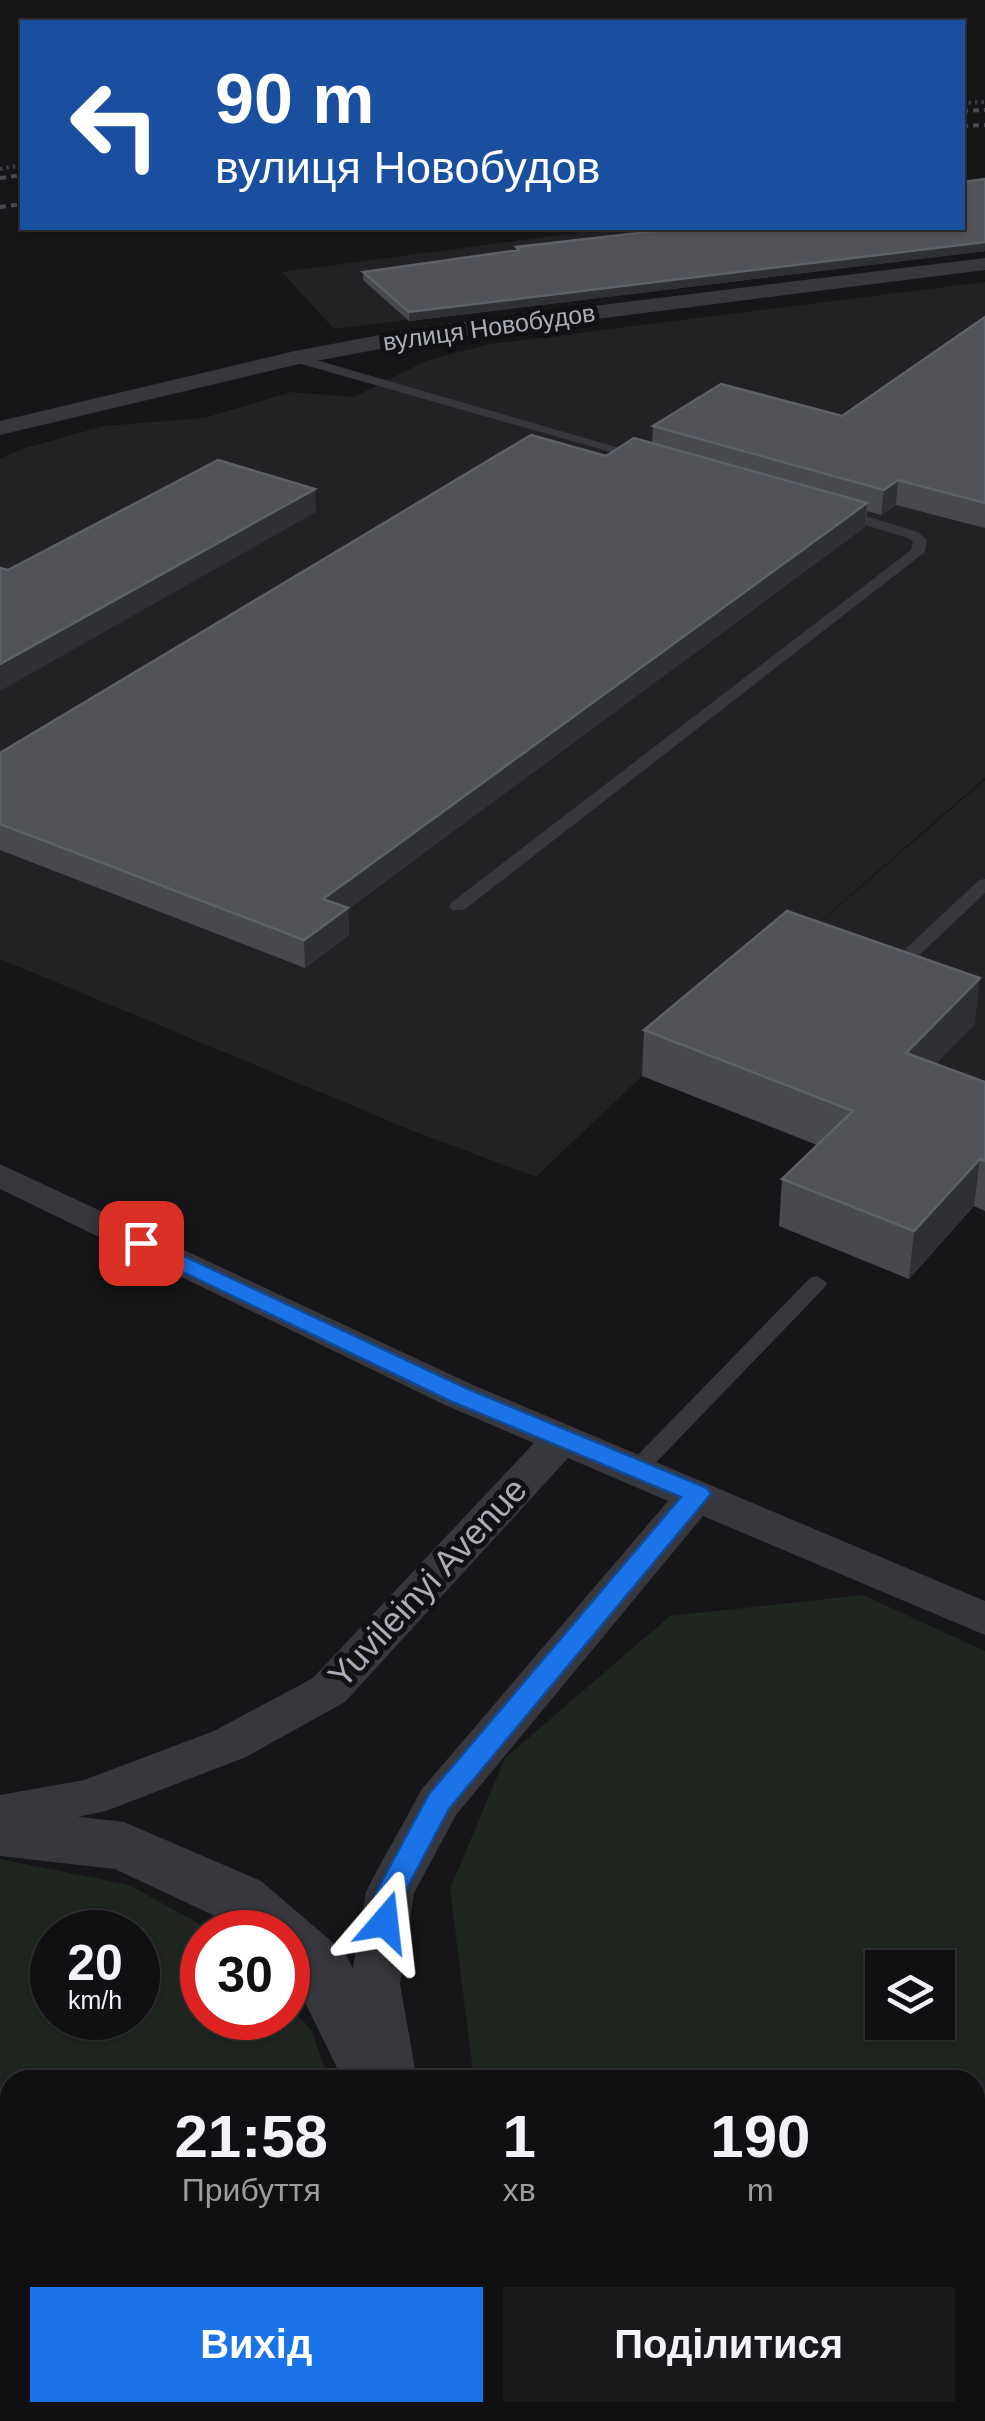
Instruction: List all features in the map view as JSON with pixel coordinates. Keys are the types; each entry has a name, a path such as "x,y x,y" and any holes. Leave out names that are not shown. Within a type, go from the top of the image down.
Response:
{"street":[{"name":"вулиця Новобудов","path":"0,428 295,358 422,334 985,264"},
{"path":"0,1175 459,1395 979,1610"},
{"name":"Yuvileinyi Avenue","path":"0,1814 89,1798 230,1744 329,1690 563,1438"},
{"path":"389,2070 375,1984 390,1892 439,1802 698,1494"},
{"path":"0,1832 124,1846 239,1899 252,1910"},
{"path":"310,1961 322,1972 371,2070"}],"lane":[{"path":"295,358 656,460"},
{"path":"458,906 920,547 920,540 904,530 828,509"},
{"path":"903,961 985,884"},
{"path":"637,1469 817,1283"}],"shaded area":[{"path":"599,230 964,230 985,248 334,329 282,272"},
{"path":"985,282 985,778 734,996 985,780 985,1211 642,1076 536,1177 416,1132 0,959 0,459 104,426 204,418 291,392 354,397 428,360 491,344"},
{"path":"863,1595 985,1651 985,2070 473,2070 450,1889 505,1758 670,1616"},
{"path":"0,1859 129,1885 180,1913 180,2040 310,2040 310,2029 325,2070 0,2070"}],"building":[{"path":"985,179 985,242 409,312 363,272 519,250 516,247 665,230 965,230 965,182"},
{"path":"985,317 985,503 898,480 884,490 653,426 721,384 842,416"},
{"path":"531,435 606,456 634,438 867,503 323,899 348,908 304,940 0,824 0,753"},
{"path":"218,460 315,489 0,664 0,568 8,570"},
{"path":"787,911 980,978 906,1053 985,1082 985,1161 980,1159 914,1231 782,1179 853,1111 644,1030"}],"railway":[{"path":"965,111 985,110"},
{"path":"965,126 985,125"},
{"path":"0,178 20,175"},
{"path":"0,207 20,204"}],"route":[{"path":"141,1243 459,1395 698,1494 439,1802 390,1892 385,1922"}]}
